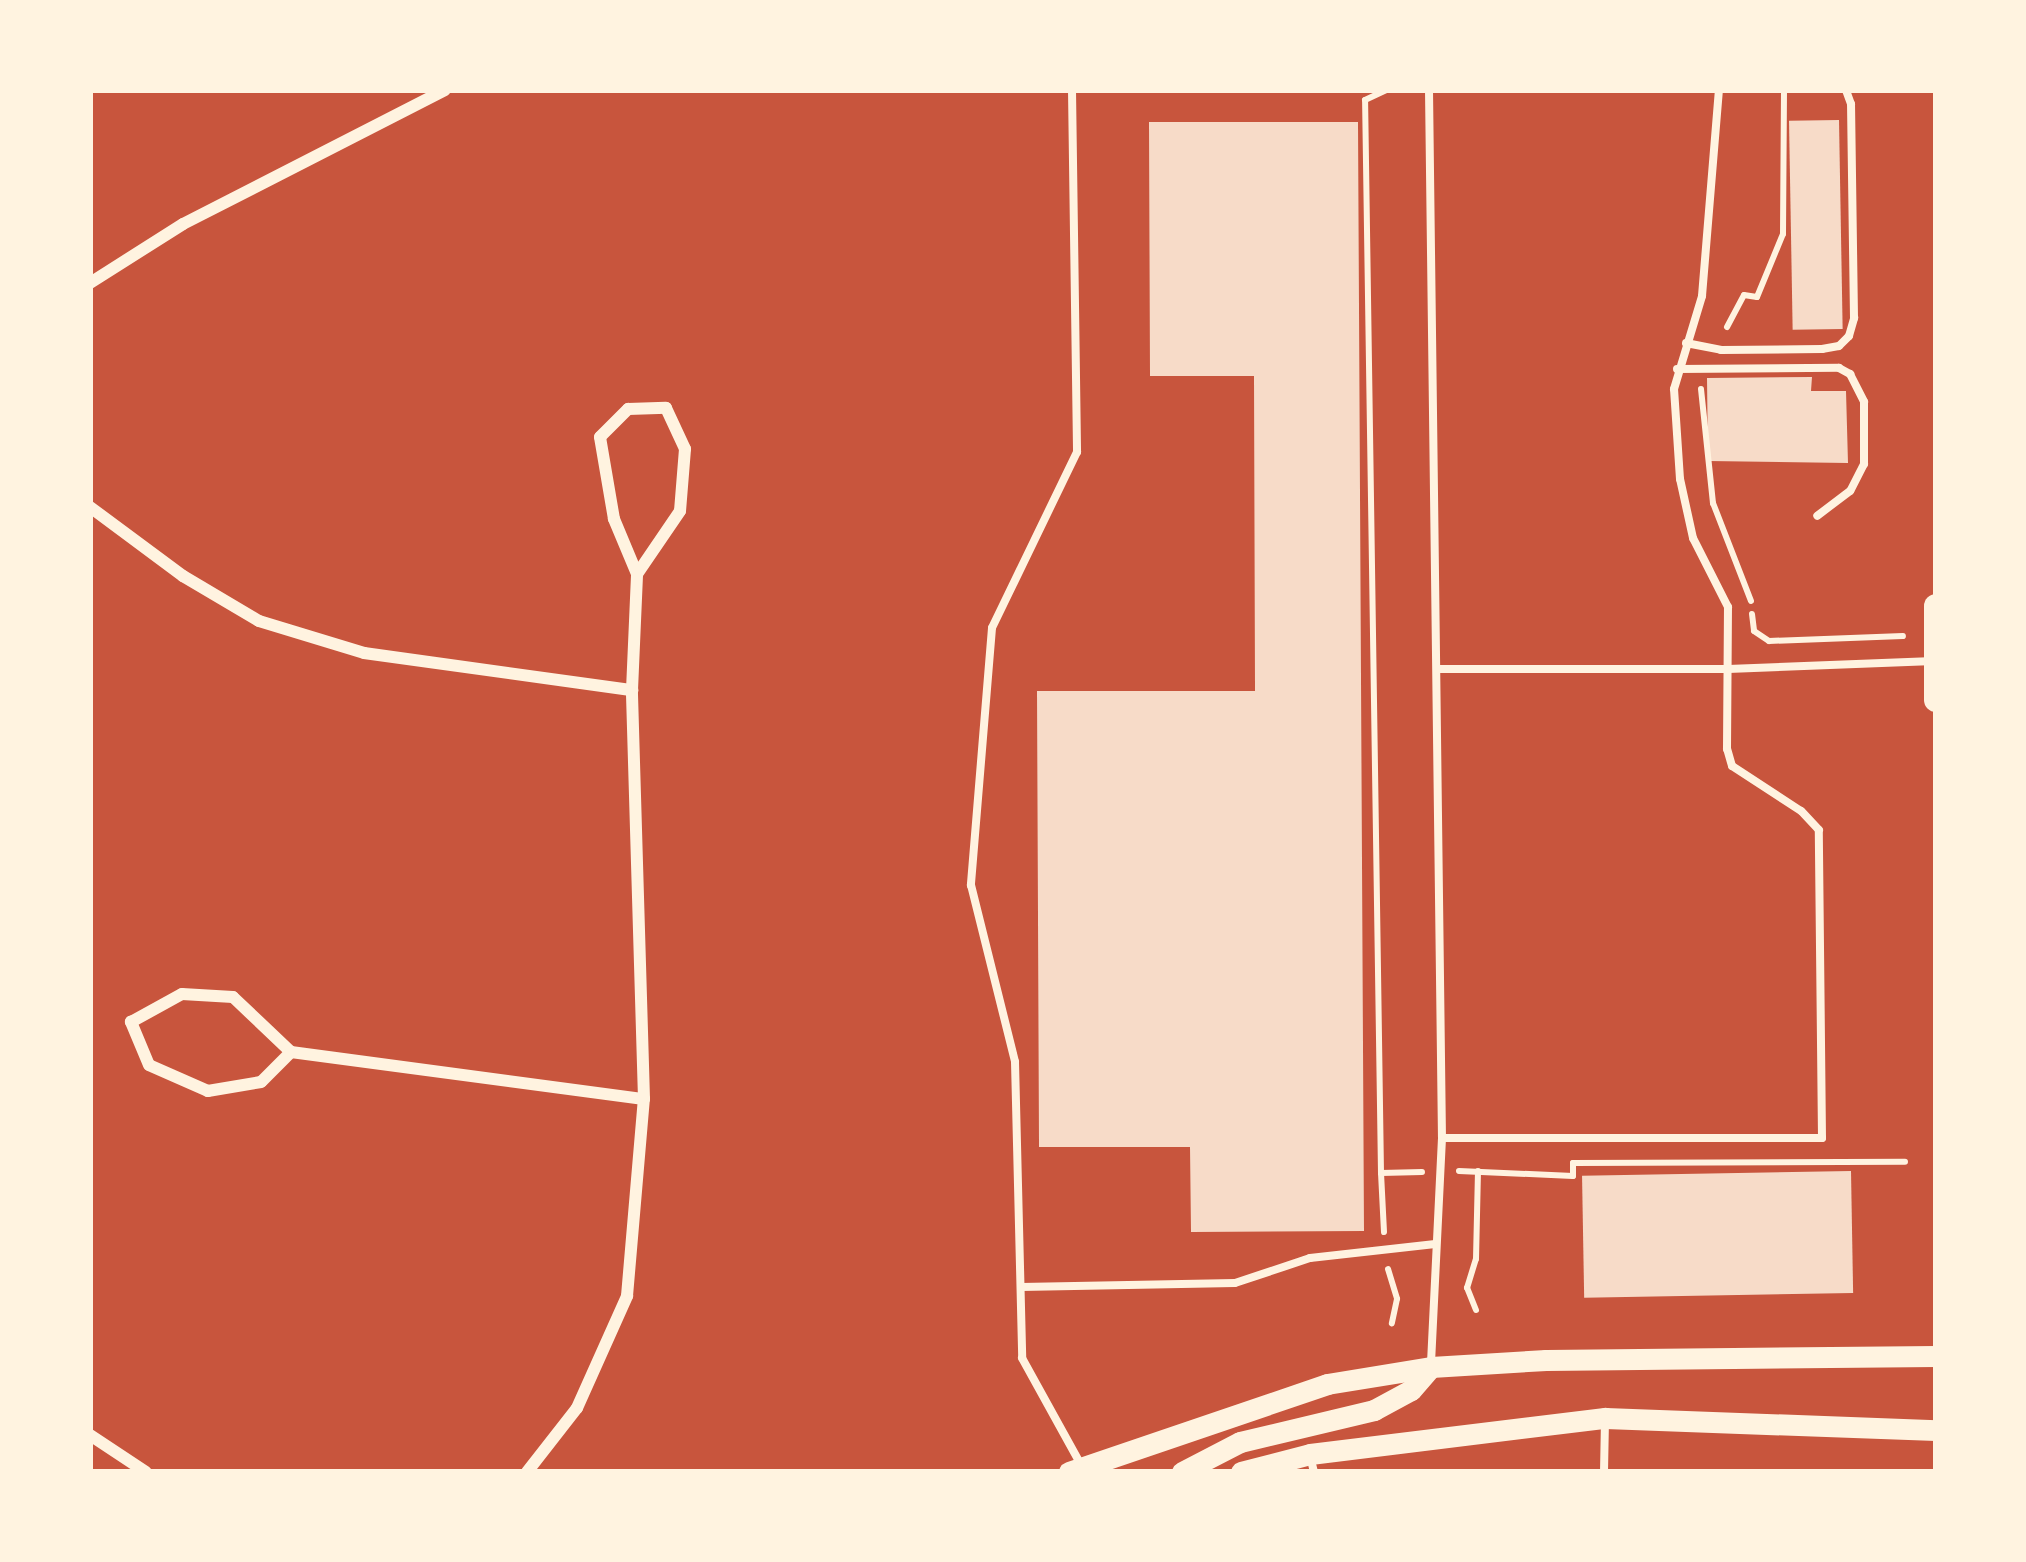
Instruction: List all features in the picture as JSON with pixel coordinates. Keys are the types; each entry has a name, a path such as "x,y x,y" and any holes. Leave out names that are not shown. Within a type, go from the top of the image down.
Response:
{"main road":[{"path":"1936,606 1936,700"}],"street":[{"path":"90,283 183,224 445,90"},
{"path":"527,1472 577,1408 627,1296 644,1099 632,690 637,574 614,519 600,437 628,409 665,408 686,449 680,511 637,574"},
{"path":"90,507 183,576 260,621 364,652 632,690"},
{"path":"291,1052 261,1082 208,1091 149,1066 131,1022 182,994 233,997 291,1052 644,1099"},
{"path":"1074,1468 1327,1384 1431,1366 1546,1360 1936,1356"},
{"path":"1182,1472 1240,1442 1374,1410 1411,1390 1431,1366"},
{"path":"1241,1472 1605,1418 1936,1430"},
{"path":"90,1435 146,1472"}],"lane":[{"path":"1072,90 1077,452 992,628 971,884 1015,1062 1022,1358 1074,1468"},
{"path":"1429,90 1442,1138 1431,1366"},
{"path":"1442,1138 1822,1138 1819,830 1801,811 1732,766 1726,749 1728,607 1693,538 1680,479 1677,369 1702,296 1719,90"},
{"path":"1686,344 1716,349 1822,349 1839,346 1849,336 1854,318 1852,127 1846,90"},
{"path":"1677,369 1839,368 1850,374 1864,402 1864,464 1850,491 1817,516"},
{"path":"1437,669 1728,669 1935,662"},
{"path":"1020,1287 1235,1282 1310,1258 1435,1244"},
{"path":"1604,1472 1605,1418"}],"path":[{"path":"1386,90 1365,100 1381,1172 1386,1250 1397,1299 1391,1323"},
{"path":"1716,349 1744,295 1757,297 1783,234 1784,90"},
{"path":"1707,369 1701,381 1702,416 1713,503 1750,591 1754,632 1769,641 1904,636"},
{"path":"1381,1172 1573,1176 1574,1163 1905,1162"},
{"path":"1476,1310 1467,1288 1476,1259 1478,1171"}],"building":[{"path":"1839,120 1843,329 1793,330 1789,121"},
{"path":"1149,122 1358,122 1364,1231 1191,1232 1190,1147 1039,1147 1037,691 1255,691 1254,376 1150,376"},
{"path":"1812,377 1811,391 1846,391 1848,463 1708,461 1707,378"},
{"path":"1851,1171 1853,1293 1584,1298 1582,1176"}]}
